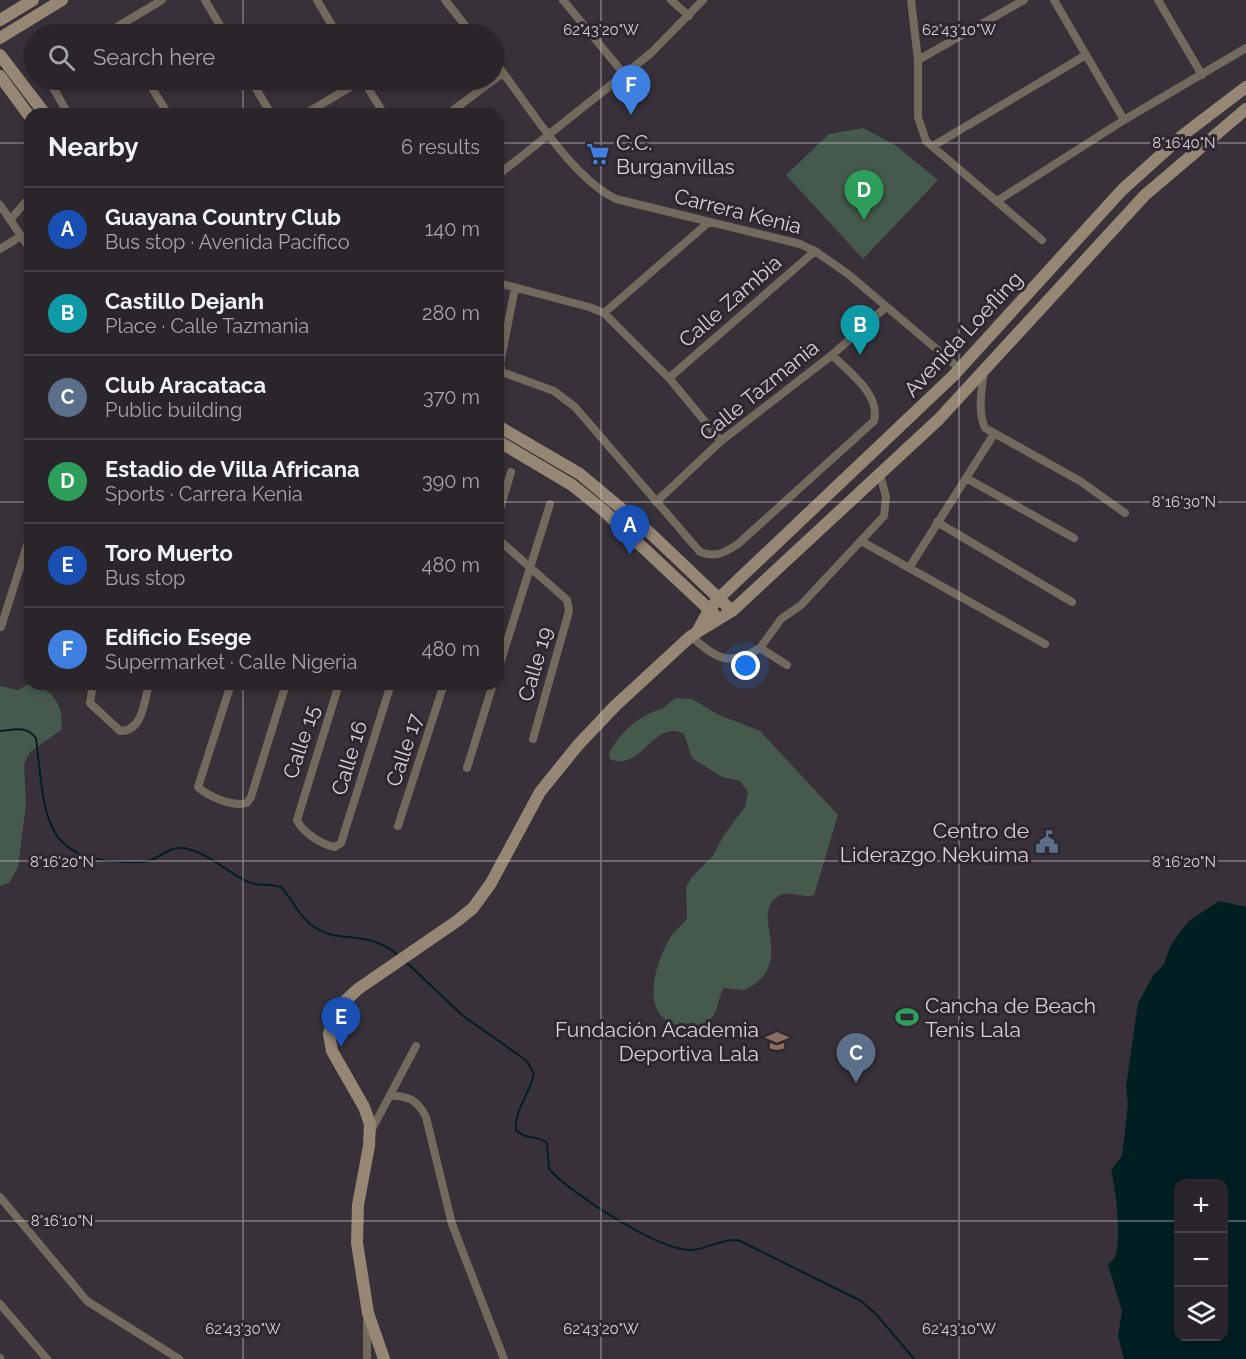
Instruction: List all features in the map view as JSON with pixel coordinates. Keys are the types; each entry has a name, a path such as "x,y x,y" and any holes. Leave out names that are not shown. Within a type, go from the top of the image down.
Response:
{"street":[{"path":"0,20 33,0"},
{"path":"0,38 62,0"},
{"path":"128,24 162,0"},
{"path":"205,0 219,24"},
{"path":"317,0 331,24"},
{"path":"445,0 464,24"},
{"path":"563,0 624,74"},
{"path":"671,0 689,16"},
{"path":"504,170 651,53 703,0"},
{"path":"911,0 918,60 918,117 926,141 1042,240"},
{"path":"918,60 1024,0"},
{"path":"1054,0 1124,120"},
{"path":"1158,0 1202,75"},
{"path":"997,201 1124,120 1246,48"},
{"path":"933,146 1086,54"},
{"path":"0,56 24,87"},
{"name":"Carrera Kenia","path":"504,74 549,134 590,182 603,193 616,199 800,244 815,251 848,274 885,308 960,369"},
{"path":"0,76 24,109"},
{"name":"Avenida Loefling","path":"694,634 719,598 873,455 960,369 1122,190 1183,135 1246,87"},
{"path":"26,90 40,108"},
{"path":"56,90 66,108"},
{"path":"153,90 164,108"},
{"path":"257,90 267,108"},
{"path":"315,108 345,90"},
{"path":"368,90 380,108"},
{"path":"456,108 480,90"},
{"name":"Avenida Loefling","path":"694,634 721,620 732,611 939,419 1145,195 1246,110"},
{"path":"10,220 24,203"},
{"path":"0,205 24,240"},
{"path":"604,313 709,222"},
{"path":"0,249 21,236"},
{"name":"Calle Zambia","path":"669,378 815,251"},
{"path":"504,285 604,313 616,322 669,378 721,441"},
{"path":"504,344 515,288"},
{"name":"Calle Tazmania","path":"656,502 721,441 832,355 885,308"},
{"path":"504,373 554,391 566,399 700,552 712,556 725,553 738,544 874,421 877,410 874,400 832,355"},
{"path":"984,370 981,420 985,428 1080,481 1125,513"},
{"path":"504,429 537,446 588,480 648,531 732,611"},
{"path":"909,568 994,434"},
{"path":"504,445 563,480 596,504 721,620"},
{"path":"504,497 512,472"},
{"path":"371,1132 364,1107 332,1051 330,1028 344,1002 393,964 473,908 491,884 520,825 548,782 615,706 694,634 720,658 743,658 760,648 781,619 801,605 884,516 886,497 879,474"},
{"path":"966,478 1074,538"},
{"path":"504,651 550,504"},
{"path":"938,522 1072,602"},
{"path":"861,541 1045,645"},
{"path":"504,545 530,567"},
{"path":"1,627 24,555"},
{"name":"Calle 19","path":"530,567 567,600 569,611 533,738"},
{"path":"760,648 787,665"},
{"path":"92,690 90,696 94,709 120,731 129,731 137,724 147,690"},
{"path":"229,690 198,787 207,795 240,805 247,803 251,797 284,690"},
{"name":"Calle 15","path":"337,690 298,812 300,827 328,846 335,847 341,843"},
{"name":"Calle 16","path":"341,843 389,690"},
{"name":"Calle 17","path":"399,826 442,690"},
{"path":"467,768 492,690"},
{"path":"383,1359 365,1301 359,1268 357,1230 371,1132 416,1046"},
{"path":"390,1096 411,1098 418,1103 426,1118 452,1224 504,1359"},
{"path":"0,1197 87,1301 179,1359"},
{"path":"365,1301 367,1359"},
{"path":"0,1304 47,1359"}],"green space":[{"path":"863,128 895,145 938,180 863,259 786,175 829,134"},
{"path":"0,686 18,690 24,687 24,690 45,690 50,693 59,705 62,721 61,730 30,752 24,764 26,804 18,867 9,883 0,886"},
{"path":"676,698 692,699 719,715 760,731 838,815 814,895 781,895 770,905 768,916 771,954 768,967 760,979 744,990 724,988 712,1017 704,1025 697,1026 683,1026 669,1022 660,1014 655,1004 654,991 658,964 669,940 687,919 686,887 692,877 713,856 724,835 745,807 748,792 740,781 722,777 692,758 684,734 673,731 664,733 630,759 621,761 610,759 609,754 630,726"}],"water":[{"path":"1219,901 1246,907 1246,1359 1124,1359 1118,1336 1122,1311 1108,1265 1114,1259 1118,1237 1116,1200 1111,1170 1122,1156 1128,1104 1126,1087 1138,1003 1153,976 1164,964 1170,947 1190,920"}],"waterway":[{"path":"0,731 24,730 36,738 47,815 55,833 67,846 85,856 110,861 143,862 176,848 189,849 206,856 250,883 281,887 304,918 314,927 334,935 375,942 398,955"},
{"path":"405,961 462,1015 527,1061 534,1074 517,1116 516,1130 547,1143 549,1169 575,1192 636,1230 675,1247 695,1250 724,1241 738,1240 861,1301 876,1314 914,1359"}],"place":[{"name":"Edificio Esege","path":"631,115"},
{"name":"C.C. Burganvillas","path":"598,154"},
{"name":"Estadio de Villa Africana","path":"864,220"},
{"name":"Castillo Dejanh","path":"860,355"},
{"name":"Guayana Country Club","path":"630,555"},
{"name":"Centro de Liderazgo Nekuima","path":"1047,842"},
{"name":"Cancha de Beach Tenis Lala","path":"907,1017"},
{"name":"Fundación Academia Deportiva Lala","path":"777,1041"},
{"name":"Toro Muerto","path":"341,1047"},
{"name":"Club Aracataca","path":"856,1083"}]}
